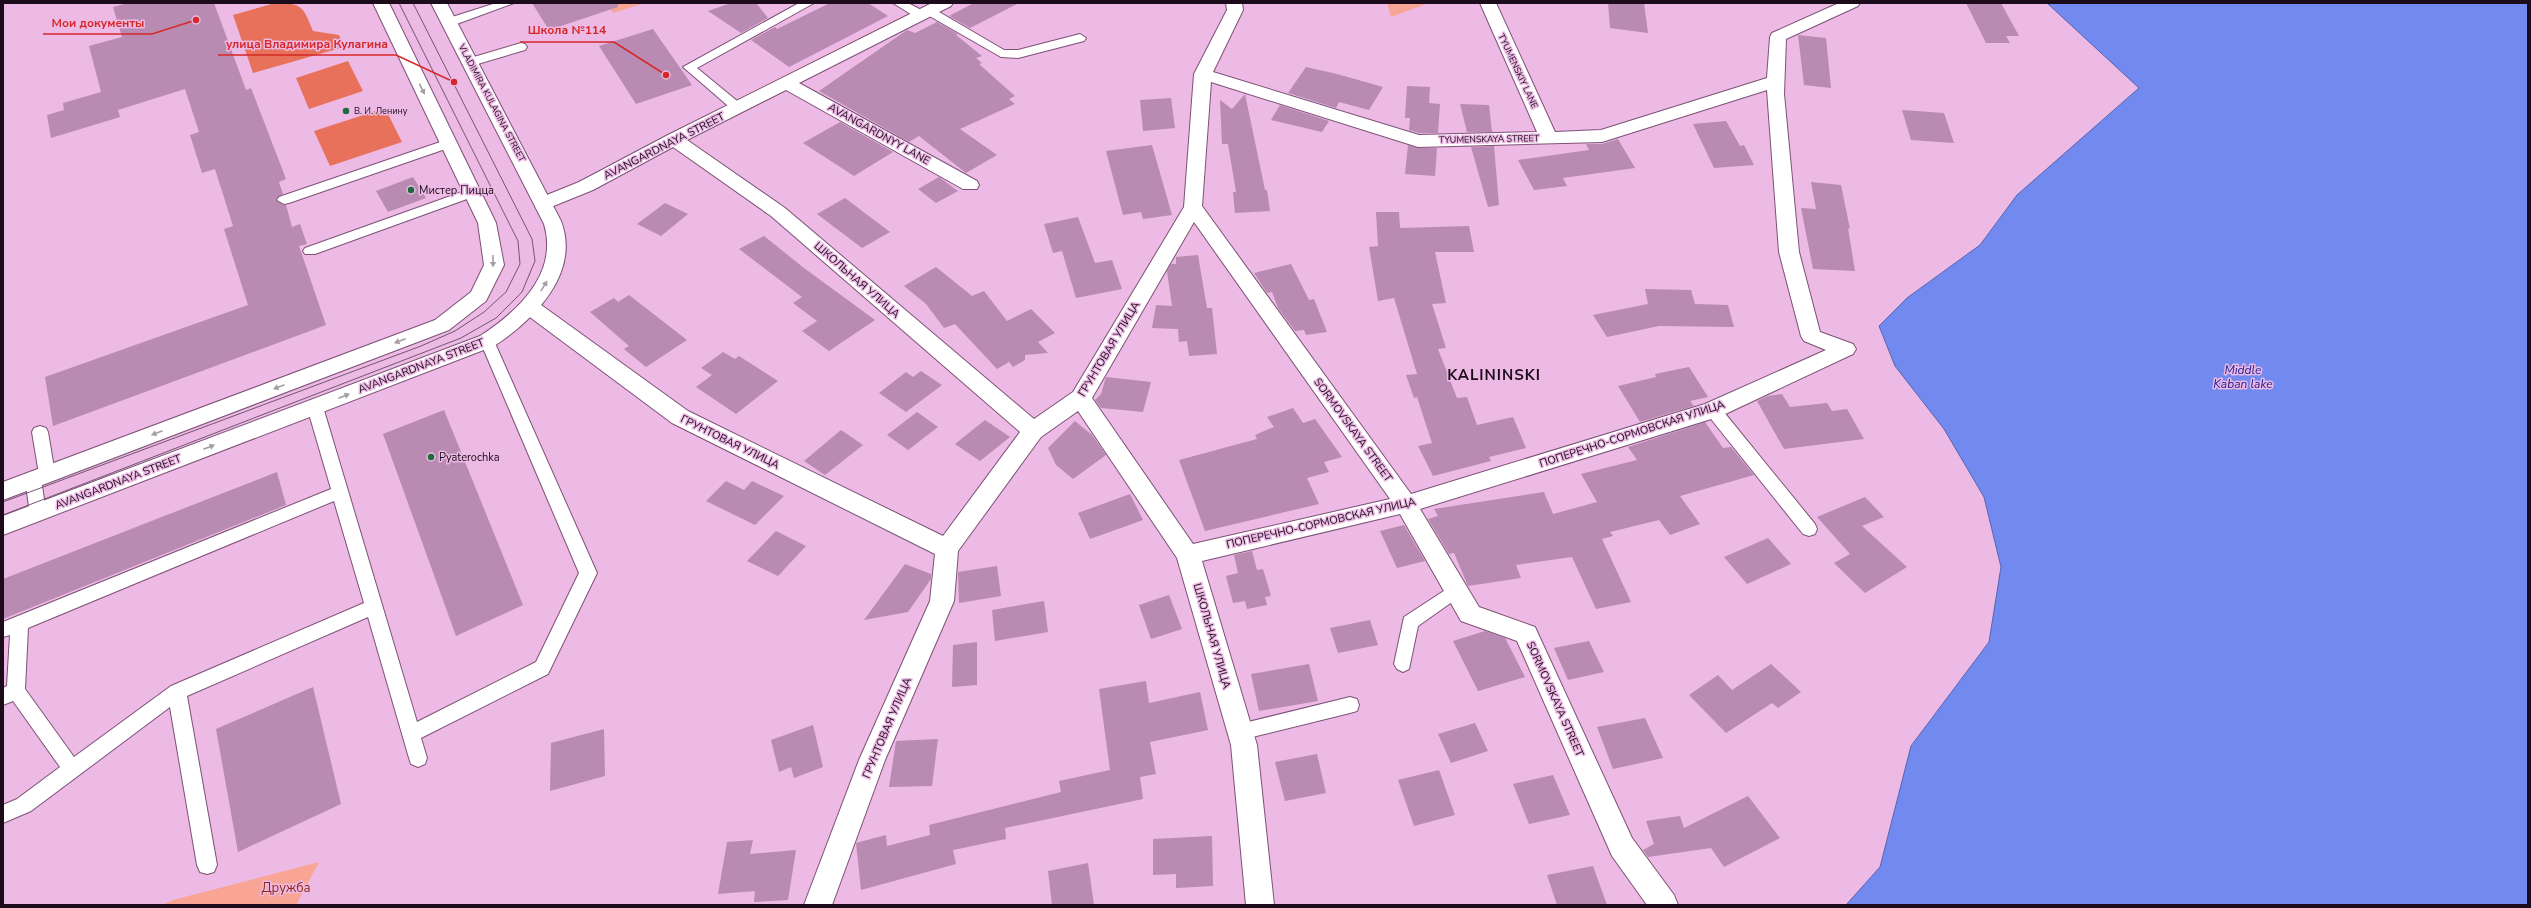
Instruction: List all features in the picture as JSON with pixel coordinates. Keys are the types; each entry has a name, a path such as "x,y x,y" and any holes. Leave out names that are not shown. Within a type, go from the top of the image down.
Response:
{"street":[{"path":"3,491 442,325 479,296 494,265 487,223 381,3"},
{"name":"VLADIMIRA KULAGINA STREET","path":"439,3 544,202"},
{"path":"1193,207 1203,74 1235,10 1234,3"},
{"name":"TYUMENSKIY LANE","path":"1488,3 1488,7 1549,138"},
{"name":"ПОПЕРЕЧНО-СОРМОВСКАЯ УЛИЦА","path":"1188,555 1406,504 1713,410 1846,349 1811,336 1789,252 1775,94 1778,37 1852,3"},
{"name":"AVANGARDNAYA STREET","path":"3,526 487,341 512,326 530,307 546,285 556,259 555,231 544,202 586,186 674,139 932,10"},
{"name":"TYUMENSKAYA STREET","path":"1203,74 1418,141 1602,136 1776,81"},
{"name":"AVANGARDNYY LANE","path":"787,83 970,186"},
{"name":"ШКОЛЬНАЯ УЛИЦА","path":"674,139 778,212 1033,431"},
{"name":"ГРУНТОВАЯ УЛИЦА","path":"818,905 872,760 942,601 947,549 1033,431 1081,398 1193,207"},
{"name":"SORMOVSKAYA STREET","path":"1193,207 1406,504 1470,614 1526,634 1622,847 1664,905"},
{"name":"ГРУНТОВАЯ УЛИЦА","path":"530,307 680,417 947,549"},
{"name":"ШКОЛЬНАЯ УЛИЦА","path":"1081,398 1188,555 1244,745 1260,905"}],"lane":[{"path":"450,22 508,3"},
{"path":"738,108 689,67 808,3"},
{"path":"899,3 932,10 1001,54 1018,54 1080,38"},
{"path":"471,62 522,47"},
{"path":"284,200 449,143"},
{"path":"310,251 472,192"},
{"path":"410,734 542,668 588,573 487,341"},
{"path":"315,407 418,758"},
{"path":"1713,410 1809,529"},
{"path":"38,513 40,432"},
{"path":"72,769 10,694 11,626 340,492"},
{"path":"1403,664 1410,622 1456,590"},
{"path":"3,814 24,805 177,692 374,608"},
{"path":"177,692 207,865"},
{"path":"1240,732 1350,705"}],"green space":[{"path":"606,3 645,3 613,13"},
{"path":"1387,3 1429,3 1391,17"},
{"name":"Дружба","path":"319,862 296,905 162,905 173,900"}],"shaded area":[{"path":"275,3 291,4 301,8 307,16 313,31 339,35 344,47 253,73 233,15"},
{"path":"348,61 363,91 309,109 296,78"},
{"path":"385,108 402,142 330,166 314,131"}],"water":[{"name":"Middle Kaban lake","path":"2047,3 2528,3 2528,905 1846,905 1880,867 1911,746 1989,642 2001,567 1984,497 1944,429 1895,366 1879,326 1907,298 1980,245 2017,195 2139,88"}],"building":[{"path":"128,3 214,3 246,90 251,88 286,179 279,182 283,194 276,200 286,205 292,227 300,224 307,244 299,246 326,325 53,426 45,377 248,305 224,229 233,226 215,169 202,173 190,135 199,132 185,89 118,110 120,117 51,138 47,115 64,110 63,103 101,92 89,46 122,37 113,7"},
{"path":"532,3 618,3 618,7 549,30"},
{"path":"731,3 756,3 768,18 741,33 708,11"},
{"path":"830,3 868,3 888,16 789,67 751,40 775,27 777,29"},
{"path":"974,3 1019,3 970,28 949,16"},
{"path":"1608,3 1644,3 1648,33 1610,28"},
{"path":"1966,3 2001,3 2019,36 2006,36 2010,43 1986,43"},
{"path":"937,22 958,34 956,35 982,56 976,58 982,63 979,64 1015,96 1009,99 1015,104 960,129 997,155 966,173 919,136 909,142 819,91 907,30 915,33"},
{"path":"653,29 692,85 636,104 599,46"},
{"path":"1798,35 1826,38 1831,88 1804,85"},
{"path":"1306,67 1383,87 1369,110 1339,102 1336,108 1288,93"},
{"path":"1407,86 1430,87 1429,103 1440,104 1438,133 1419,133 1409,130 1410,118 1405,118"},
{"path":"1245,94 1265,190 1267,190 1270,211 1235,213 1233,192 1236,192 1228,144 1222,144 1220,100 1232,109"},
{"path":"1171,98 1175,128 1143,131 1140,100"},
{"path":"1460,104 1489,105 1492,132 1467,132"},
{"path":"1280,105 1329,121 1322,132 1271,120"},
{"path":"1902,110 1944,113 1954,143 1911,140"},
{"path":"1726,121 1740,146 1744,145 1754,165 1714,168 1693,124"},
{"path":"840,122 893,152 854,176 803,143"},
{"path":"1618,139 1635,168 1563,178 1567,186 1534,190 1518,160 1589,150 1586,144 1602,144"},
{"path":"1152,145 1172,215 1143,219 1141,212 1123,215 1106,151"},
{"path":"1408,145 1418,148 1437,148 1435,176 1405,174"},
{"path":"1494,146 1499,205 1488,207 1471,147"},
{"path":"413,177 426,198 388,212 376,191"},
{"path":"939,177 958,191 936,203 918,189"},
{"path":"1811,182 1841,185 1850,229 1848,228 1855,271 1813,269 1801,208 1816,209"},
{"path":"845,198 890,232 862,248 817,214"},
{"path":"665,203 688,214 661,236 637,224"},
{"path":"1376,212 1399,212 1400,228 1469,226 1474,252 1435,252 1446,303 1432,304 1446,348 1438,349 1457,398 1467,397 1477,425 1513,417 1526,448 1489,457 1491,461 1433,476 1418,446 1432,443 1417,397 1414,398 1406,375 1417,374 1394,298 1378,301 1369,247 1378,246"},
{"path":"1078,217 1095,263 1112,260 1122,289 1076,298 1062,251 1053,253 1044,224"},
{"path":"764,236 804,268 875,320 829,351 802,331 817,321 793,303 802,297 739,249"},
{"path":"1198,255 1207,308 1212,308 1217,354 1189,356 1187,341 1179,342 1178,329 1152,328 1156,305 1172,306 1167,271 1171,264 1176,264 1176,257"},
{"path":"1291,264 1309,300 1314,299 1327,332 1306,335 1304,330 1295,331 1278,308 1272,292 1267,293 1254,273"},
{"path":"936,267 972,296 984,291 1007,321 1031,309 1055,333 1038,342 1048,353 1025,355 1025,360 1013,367 1009,362 997,369 955,324 944,328 926,304 904,286"},
{"path":"1645,289 1691,290 1695,304 1728,305 1734,327 1659,326 1607,337 1593,315 1648,304"},
{"path":"629,295 687,340 646,367 624,349 629,346 590,312 614,298 618,302"},
{"path":"723,352 735,359 739,356 778,381 736,414 696,387 712,375 701,368"},
{"path":"1689,367 1708,397 1690,401 1694,406 1640,422 1618,386 1656,377 1655,374"},
{"path":"921,371 942,385 906,412 879,393 906,372 913,377"},
{"path":"1106,377 1151,382 1143,412 1101,408 1095,400 1101,394"},
{"path":"1782,394 1790,407 1827,403 1832,411 1847,409 1864,439 1784,449 1757,401 1768,396"},
{"path":"1293,408 1303,423 1315,419 1342,457 1324,462 1329,472 1307,478 1319,504 1205,531 1179,460 1257,439 1255,435 1274,427 1267,417"},
{"path":"444,410 523,605 456,636 383,434"},
{"path":"917,412 938,427 908,450 887,435"},
{"path":"985,420 1010,437 980,461 955,444"},
{"path":"1075,421 1092,435 1106,455 1073,479 1056,465 1048,448"},
{"path":"1705,422 1723,448 1731,447 1754,475 1680,496 1700,524 1670,535 1659,520 1610,532 1613,536 1602,539 1631,602 1596,609 1572,557 1516,565 1521,578 1468,586 1454,553 1449,554 1428,519 1438,516 1434,509 1544,492 1553,514 1597,502 1581,474 1637,460 1628,447"},
{"path":"841,430 863,445 825,475 804,461"},
{"path":"277,472 286,505 3,619 3,579"},
{"path":"726,481 744,490 752,481 784,496 755,525 706,501"},
{"path":"1130,494 1143,520 1090,539 1078,513"},
{"path":"1865,497 1884,517 1862,526 1907,567 1865,593 1834,563 1850,554 1817,517"},
{"path":"1404,525 1425,561 1397,568 1380,531"},
{"path":"776,531 806,546 778,576 747,561"},
{"path":"1768,538 1791,564 1747,584 1724,557"},
{"path":"1252,551 1257,570 1263,569 1271,596 1265,597 1267,605 1247,609 1245,601 1233,603 1226,576 1238,573 1234,555"},
{"path":"905,564 931,574 931,579 908,612 864,620"},
{"path":"997,566 1001,596 959,603 958,572"},
{"path":"1169,595 1182,629 1151,639 1139,605"},
{"path":"1044,601 1048,632 995,641 992,610"},
{"path":"1370,620 1378,645 1338,653 1330,628"},
{"path":"1485,631 1505,638 1525,677 1478,691 1453,641"},
{"path":"1589,641 1604,672 1568,680 1554,648"},
{"path":"977,642 977,685 952,687 953,645"},
{"path":"1309,664 1318,701 1259,711 1251,674"},
{"path":"1771,664 1801,692 1778,708 1772,703 1726,733 1689,695 1718,675 1732,690"},
{"path":"1146,681 1149,703 1200,692 1208,730 1150,742 1156,774 1140,777 1143,799 1005,828 1006,839 953,850 956,864 861,890 856,843 886,835 887,846 930,835 929,825 1061,792 1059,781 1110,770 1099,689"},
{"path":"313,687 341,804 238,852 216,729"},
{"path":"1645,718 1663,758 1613,769 1597,727"},
{"path":"1475,723 1488,751 1451,763 1438,734"},
{"path":"813,725 823,767 794,778 791,767 779,772 771,740"},
{"path":"604,729 605,776 550,791 551,743"},
{"path":"938,739 932,786 889,787 896,741"},
{"path":"1317,754 1326,793 1285,801 1275,762"},
{"path":"1439,770 1455,815 1414,826 1398,780"},
{"path":"1553,775 1570,815 1529,824 1513,784"},
{"path":"1748,796 1780,838 1724,867 1711,848 1648,857 1643,850 1654,844 1646,821 1680,816 1684,828"},
{"path":"1212,836 1213,886 1176,888 1176,874 1153,875 1153,839"},
{"path":"753,840 750,854 796,850 788,900 754,902 755,891 718,894 727,842"},
{"path":"1088,863 1094,905 1052,905 1048,871"},
{"path":"1593,866 1607,905 1557,905 1547,875"}],"tram line":[{"path":"3,502 421,346 455,331 484,312 506,292 520,264 518,241 399,3"},
{"path":"3,515 461,338 496,318 522,292 535,261 532,239 413,3"}],"place":[{"name":"Мои документы","path":"196,20"},
{"name":"Школа №114","path":"666,75"},
{"name":"улица Владимира Кулагина","path":"454,82"},
{"name":"В. И. Ленину","path":"346,111"},
{"name":"Мистер Пицца","path":"411,190"},
{"name":"Pyaterochka","path":"431,457"}],"district":[{"name":"KALININSKI","path":"1494,375"}]}
